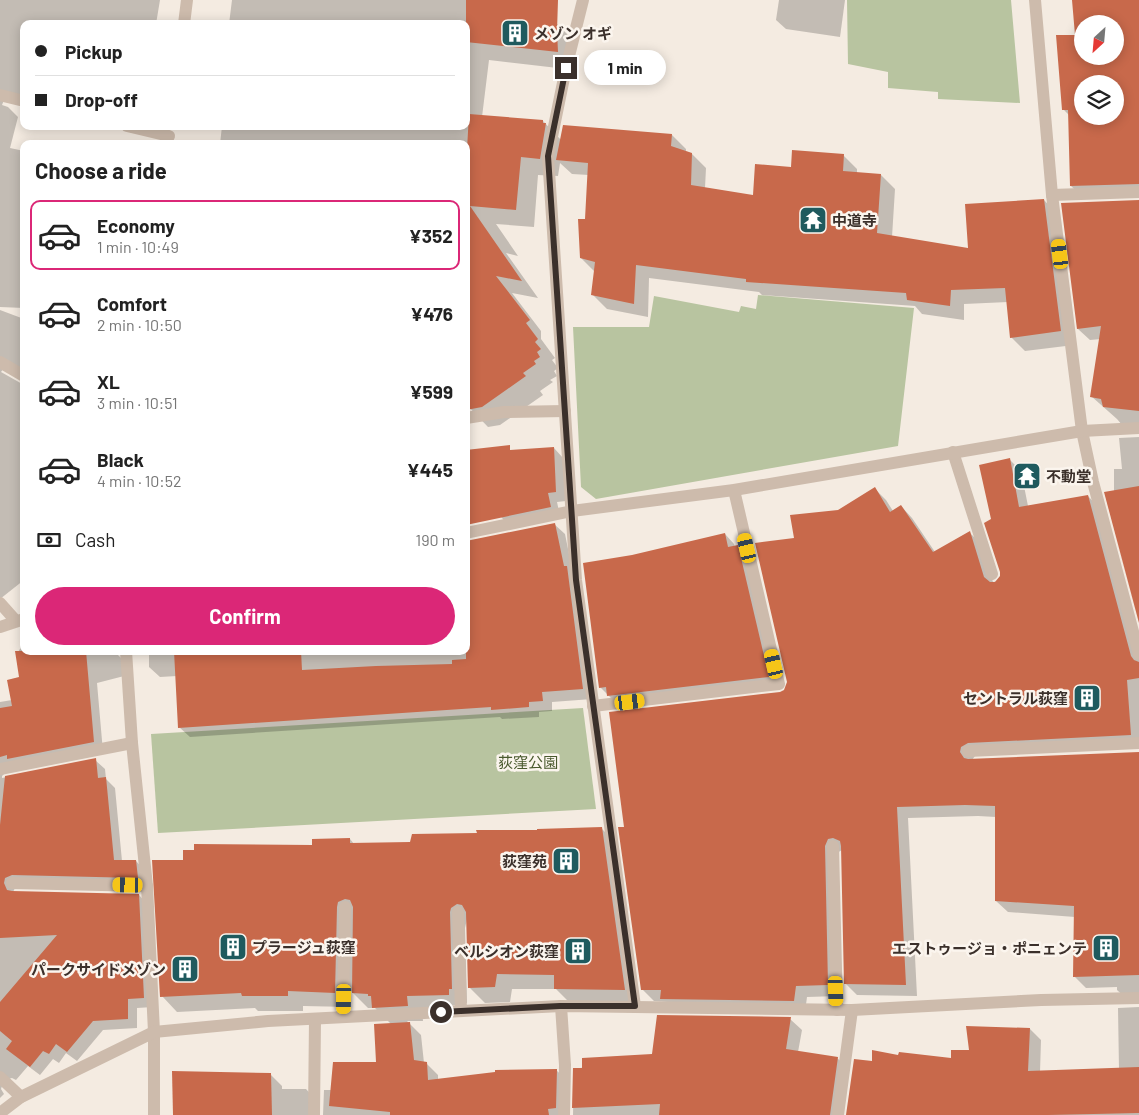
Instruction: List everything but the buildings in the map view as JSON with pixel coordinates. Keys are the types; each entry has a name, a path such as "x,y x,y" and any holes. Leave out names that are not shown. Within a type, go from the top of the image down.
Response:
{"street":[{"path":"184,20 187,0"},
{"path":"583,0 566,68 548,156 576,580 635,1006"},
{"path":"1035,0 1052,195 1082,430 1093,482 1139,654"},
{"path":"0,95 20,100"},
{"path":"146,130 169,135"},
{"path":"1052,195 1139,192"},
{"path":"0,362 20,374"},
{"path":"470,417 504,412 565,411"},
{"path":"470,532 572,511 734,490 1082,430 1139,428"},
{"path":"953,452 992,574"},
{"path":"593,706 779,684 734,490"},
{"path":"0,603 20,620"},
{"path":"0,627 20,620"},
{"path":"126,655 132,743 147,886 154,1032 154,1115"},
{"path":"0,769 132,743"},
{"path":"968,751 1139,743"},
{"path":"832,846 837,1010"},
{"path":"12,883 147,886"},
{"path":"344,1017 346,907"},
{"path":"458,912 461,1011"},
{"path":"0,1113 22,1097 154,1032 268,1021 560,1006 852,1010 1041,1000 1139,998"},
{"path":"560,1006 565,1065 564,1115"},
{"path":"838,1115 852,1010"},
{"path":"314,1115 315,1019"},
{"path":"0,1077 22,1097"}],"green space":[{"path":"847,0 1011,0 1020,103 938,99 938,92 888,88 888,72 848,64"},
{"path":"758,295 914,308 898,446 596,499 581,487 573,327 649,327 654,296 739,312 741,306 756,309"},
{"name":"荻窪公園","path":"583,708 596,809 158,833 151,734"}],"place":[{"name":"メゾン オギ","path":"515,33"},
{"name":"中道寺","path":"813,220"},
{"name":"不動堂","path":"1027,476"},
{"name":"セントラル荻窪","path":"1087,698"},
{"name":"荻窪苑","path":"566,861"},
{"name":"プラージュ荻窪","path":"233,947"},
{"name":"エストゥージョ・ポニェンテ","path":"1106,948"},
{"name":"ベルシオン荻窪","path":"578,951"},
{"name":"パークサイドメゾン","path":"185,969"}],"route":[{"path":"441,1012 560,1006 635,1006 576,580 548,156 566,68"}]}
